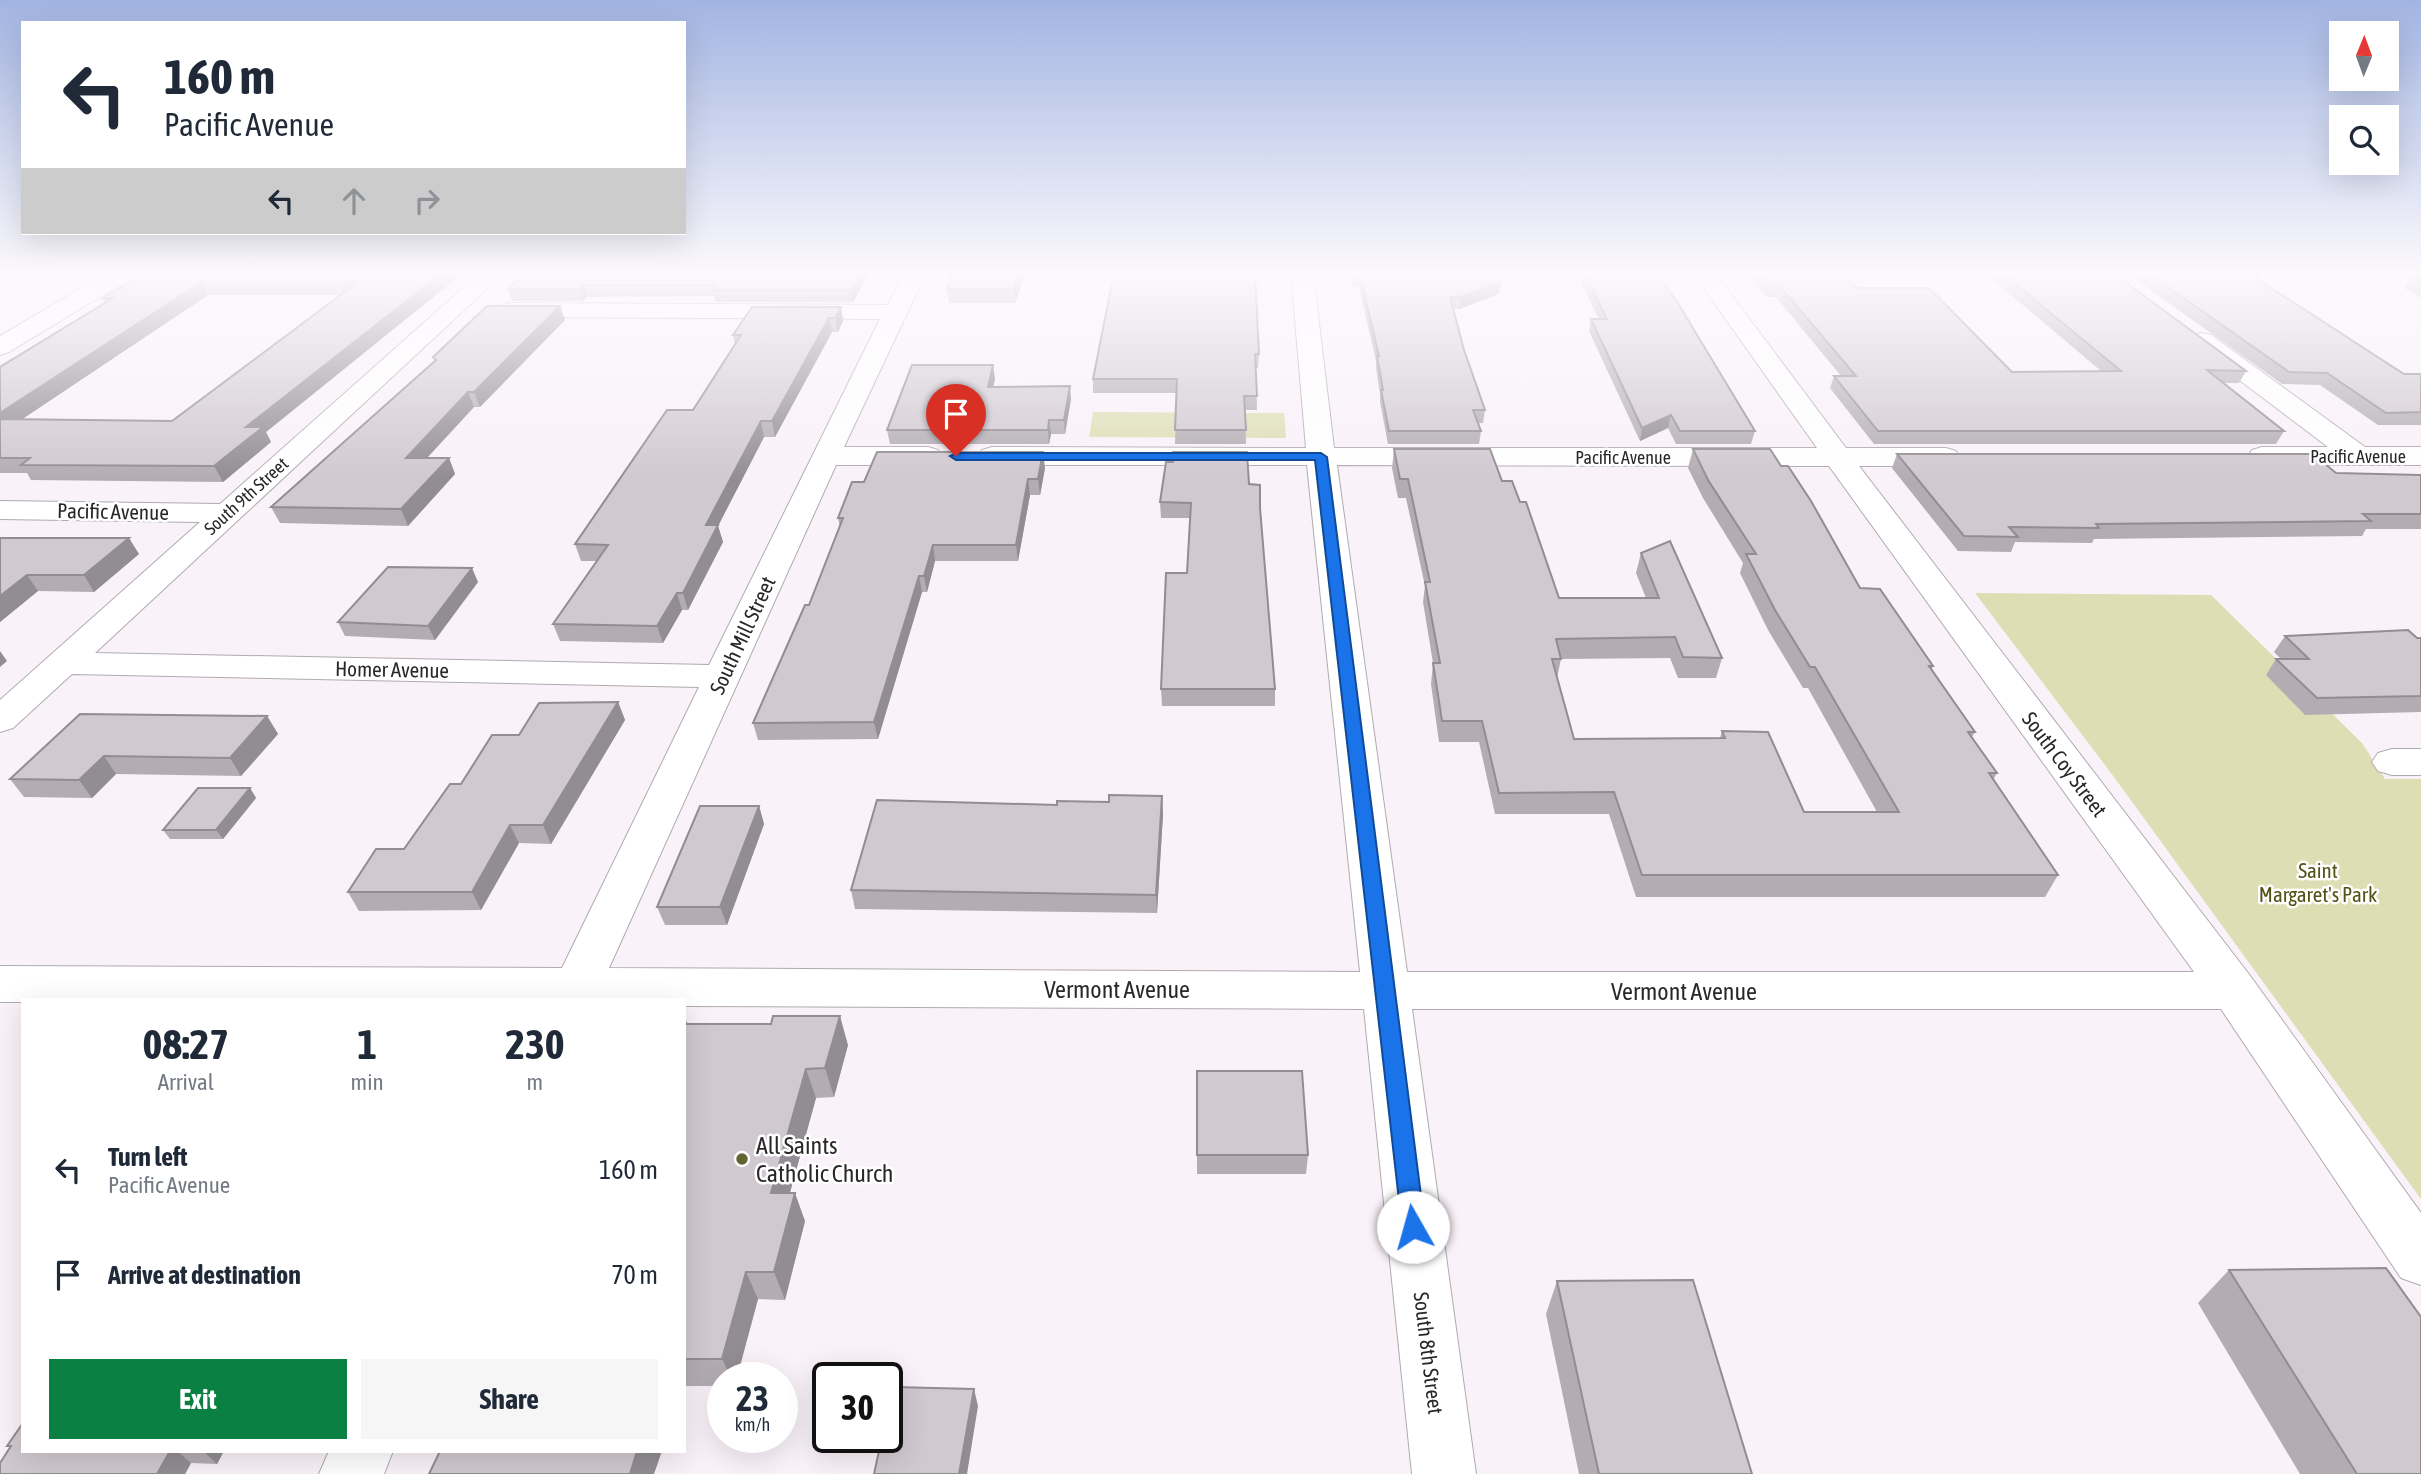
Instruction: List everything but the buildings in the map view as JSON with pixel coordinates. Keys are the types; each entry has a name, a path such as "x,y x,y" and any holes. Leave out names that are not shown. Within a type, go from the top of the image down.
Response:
{"street":[{"name":"South 9th Street","path":"0,720 418,342"},
{"name":"South Mill Street","path":"574,993 825,456 882,342"},
{"name":"South 8th Street","path":"1309,342 1384,990 1444,1474"},
{"name":"South Coy Street","path":"1754,342 2234,990 2421,1259"},
{"path":"2203,342 2358,456"},
{"name":"Pacific Avenue","path":"825,456 1976,457"},
{"name":"Pacific Avenue","path":"2235,456 2421,456"},
{"name":"Pacific Avenue","path":"0,510 226,513"},
{"name":"Homer Avenue","path":"61,663 723,676"},
{"name":"Vermont Avenue","path":"0,984 574,993 2234,990"},
{"path":"351,1474 361,1453"}],"green space":[{"path":"1093,412 1284,413 1286,438 1089,437"},
{"name":"Saint Margaret's Park","path":"1975,593 2211,595 2362,743 2385,779 2421,779 2421,1199 2114,777"}],"place":[{"name":"All Saints Catholic Church","path":"742,1159"}],"route":[{"path":"956,456 1321,457 1413,1227"}]}
